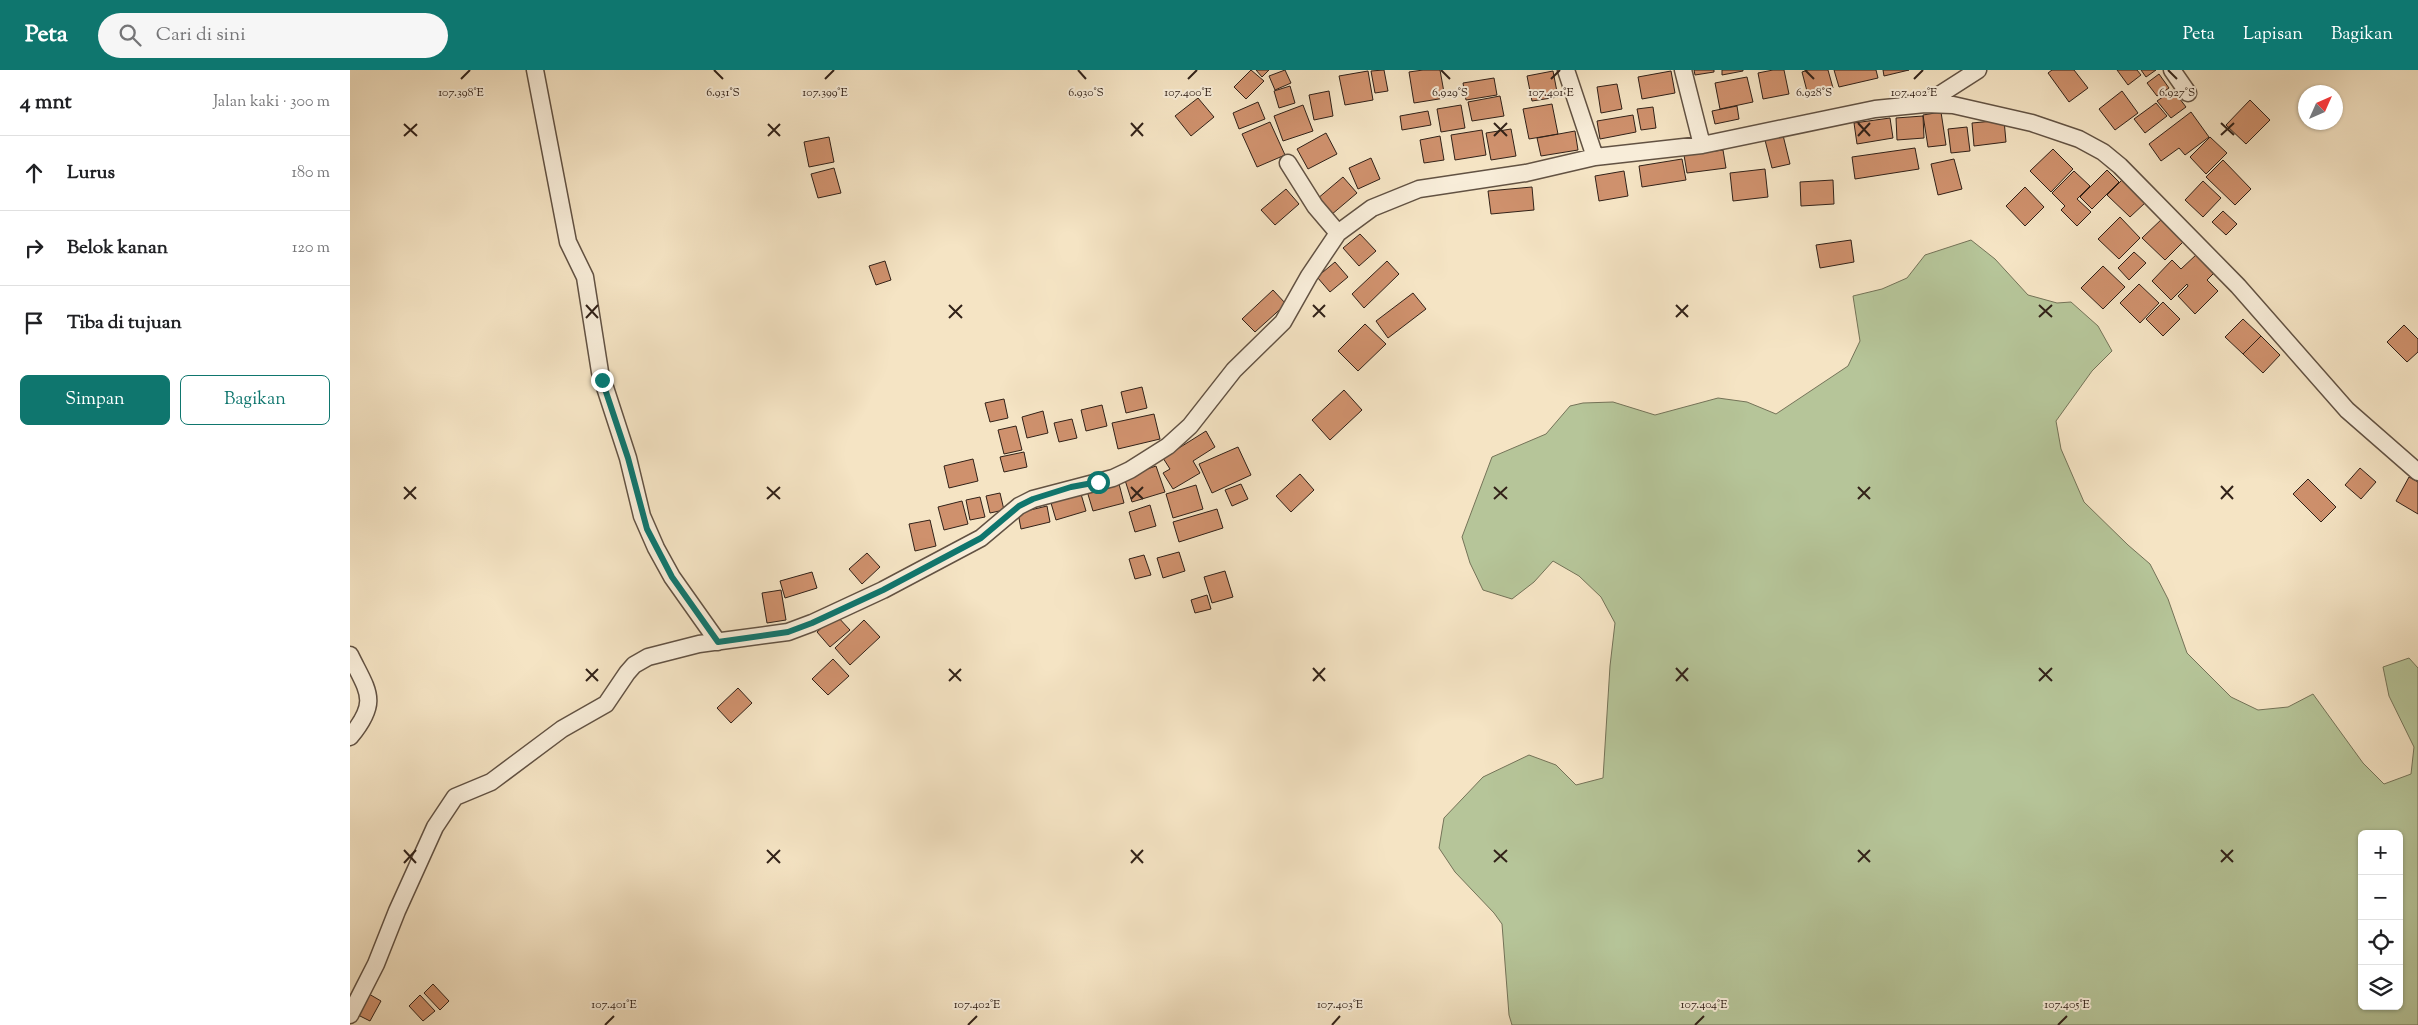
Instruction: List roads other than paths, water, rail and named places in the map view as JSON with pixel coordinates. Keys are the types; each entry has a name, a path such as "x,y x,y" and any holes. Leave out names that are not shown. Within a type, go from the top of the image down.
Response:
{"street":[{"path":"535,70 568,242 585,277 600,372 628,458 642,516 656,548 672,577 718,642"},
{"path":"1566,70 1595,157"},
{"path":"1683,70 1702,145"},
{"path":"1925,104 1978,70"},
{"path":"2172,70 2188,93"},
{"path":"350,1015 376,964 424,849 450,802 461,794 491,782 562,729 606,704 634,665 661,652 699,644 781,633 812,623 883,590 981,538 1019,506 1033,499 1112,478 1130,470 1168,446 1190,426 1234,370 1283,322 1309,276 1338,233 1372,208 1419,189 1526,173 1595,157 1702,145 1876,109 1925,104 1953,105 2032,123 2079,139 2103,152 2238,286 2347,410 2418,472"},
{"path":"1288,163 1315,206 1338,233"},
{"path":"350,655 370,699 369,709 350,737"}]}
